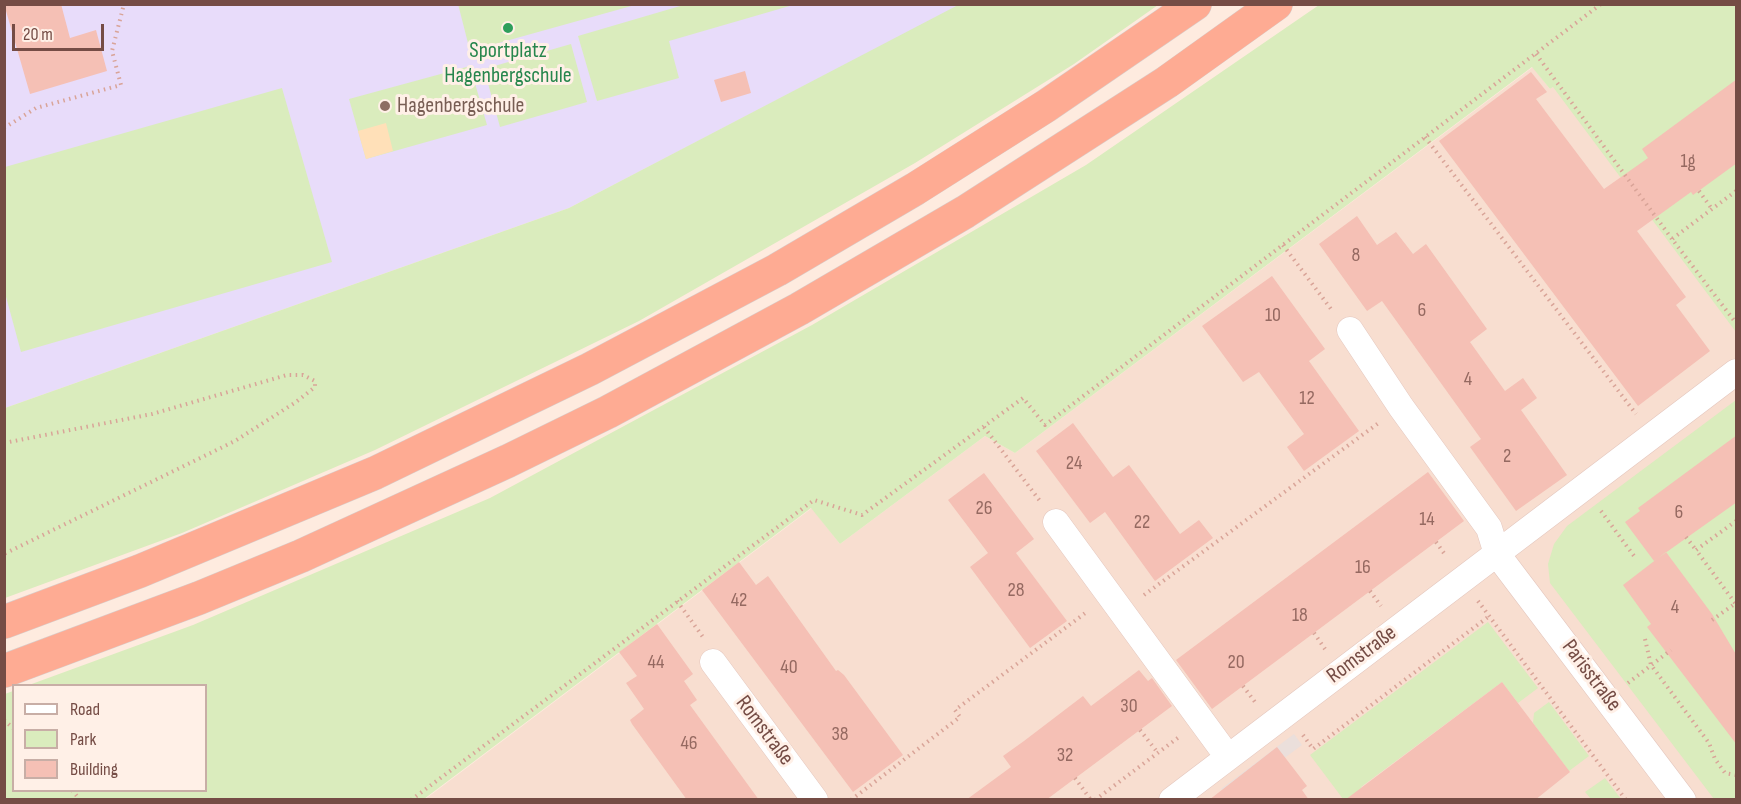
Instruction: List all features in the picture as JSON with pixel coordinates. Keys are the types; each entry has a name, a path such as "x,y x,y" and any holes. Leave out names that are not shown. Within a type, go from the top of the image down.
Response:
{"highway":[{"path":"4,622 140,571 375,473 600,364 777,270 915,189 1047,106 1195,4"},
{"path":"4,670 168,610 301,556 487,471 618,407 799,309 965,212 1167,82 1276,4"}],"street":[{"path":"1350,330 1401,407 1489,528 1497,554"},
{"name":"Romstraße","path":"1172,800 1737,372"},
{"path":"1056,522 1228,757"},
{"name":"Parisstraße","path":"1497,554 1683,800"},
{"name":"Romstraße","path":"713,662 815,800"}],"path":[{"path":"4,128 36,108 121,85 112,51 124,4"},
{"path":"411,800 814,500 862,514 1023,398 1045,425 1601,4"},
{"path":"1536,54 1737,323"},
{"path":"1425,137 1653,436"},
{"path":"1672,239 1737,190"},
{"path":"1699,191 1712,209"},
{"path":"1283,245 1350,330"},
{"path":"4,443 152,414 287,375 303,375 315,381 315,387 296,402 234,441 4,554"},
{"path":"851,800 960,717 955,710 1401,407"},
{"path":"984,427 1056,522"},
{"path":"1584,488 1634,556"},
{"path":"1696,550 1737,521"},
{"path":"1686,537 1736,603 1712,620"},
{"path":"1436,542 1488,617 1626,800"},
{"path":"677,601 716,654 713,662"},
{"path":"1286,713 1313,748 1488,617"},
{"path":"1645,639 1652,665 1709,743 1715,759 1725,773 1737,775"},
{"path":"1608,698 1671,650"},
{"path":"1075,778 1093,800 1202,720"},
{"path":"1140,729 1158,753"}],"shaded area":[{"name":"Hagenbergschule","path":"4,5 960,5 569,208 5,408"},
{"path":"1659,5 1736,5 1736,799 424,800 812,508 840,544 985,436 1015,453 1533,67 1550,89"},
{"path":"1294,734 1302,745 1229,799 1221,789"}],"green space":[{"name":"Sportplatz Hagenbergschule","path":"458,4 635,4 635,5 470,51"},
{"path":"687,4 793,5 669,41 679,78 597,101 578,36"},
{"path":"960,4 1158,5 1074,64 915,163 639,321 375,450 182,533 5,598 5,408 569,208"},
{"path":"1319,5 1736,5 1736,332 1553,87 1550,89 1532,67 1015,453 985,436 840,544 811,508 424,799 5,800 5,694 12,691 12,792 207,792 207,684 32,684 193,625 490,498 812,325 1086,165"},
{"path":"571,44 587,102 500,127 484,69"},
{"path":"470,66 487,125 366,159 349,99"},
{"path":"282,88 332,262 21,352 5,293 5,167"},
{"path":"1736,400 1736,799 1714,799 1550,583 1548,564 1554,544 1567,526"},
{"path":"1488,622 1538,688 1518,703 1502,682 1361,787 1370,799 1343,799 1310,755"},
{"path":"1549,702 1589,756 1569,771 1533,723 1534,713"},
{"path":"1605,778 1621,799 1591,799 1585,792"}],"sand":[{"path":"386,123 393,151 366,159 358,131"}],"building":[{"path":"4,4 61,4 70,38 96,30 107,71 30,94"},
{"path":"745,71 751,93 721,102 714,80"},
{"path":"1531,72 1547,92 1536,99 1604,189 1648,158 1642,149 1737,79 1737,163 1693,195 1691,192 1637,231 1686,297 1676,305 1710,351 1638,406 1439,141"},
{"path":"1357,216 1377,245 1396,232 1413,254 1426,244 1487,329 1470,342 1505,391 1523,378 1537,398 1521,410 1567,475 1516,511 1470,447 1481,439 1382,301 1367,311 1319,244"},
{"path":"1272,276 1325,349 1309,361 1359,431 1304,471 1287,447 1304,434 1259,372 1243,382 1202,326"},
{"path":"1073,423 1113,477 1129,465 1180,534 1199,520 1213,538 1155,581 1105,512 1090,523 1036,451"},
{"path":"1737,435 1737,502 1654,561 1625,522 1640,511 1638,508"},
{"path":"1428,472 1464,521 1212,709 1176,660"},
{"path":"984,473 1034,539 1016,553 1067,621 1030,648 970,567 988,553 948,500"},
{"path":"1666,552 1712,614 1737,656 1737,745 1647,627 1651,624 1623,585"},
{"path":"739,562 756,585 768,576 836,671 844,675 903,755 853,792 702,590"},
{"path":"657,624 693,674 684,681 697,700 690,705 759,800 687,800 632,724 630,720 644,709 626,683 637,676 619,652"},
{"path":"1139,670 1148,681 1152,678 1172,706 1046,800 966,800 1011,767 1003,756 1083,696 1091,706"},
{"path":"1502,682 1570,772 1535,800 1345,800"},
{"path":"1277,747 1307,786 1302,790 1309,800 1209,800"}],"place":[{"name":"Sportplatz Hagenbergschule","path":"508,28"},
{"name":"Hagenbergschule","path":"385,106"}]}
